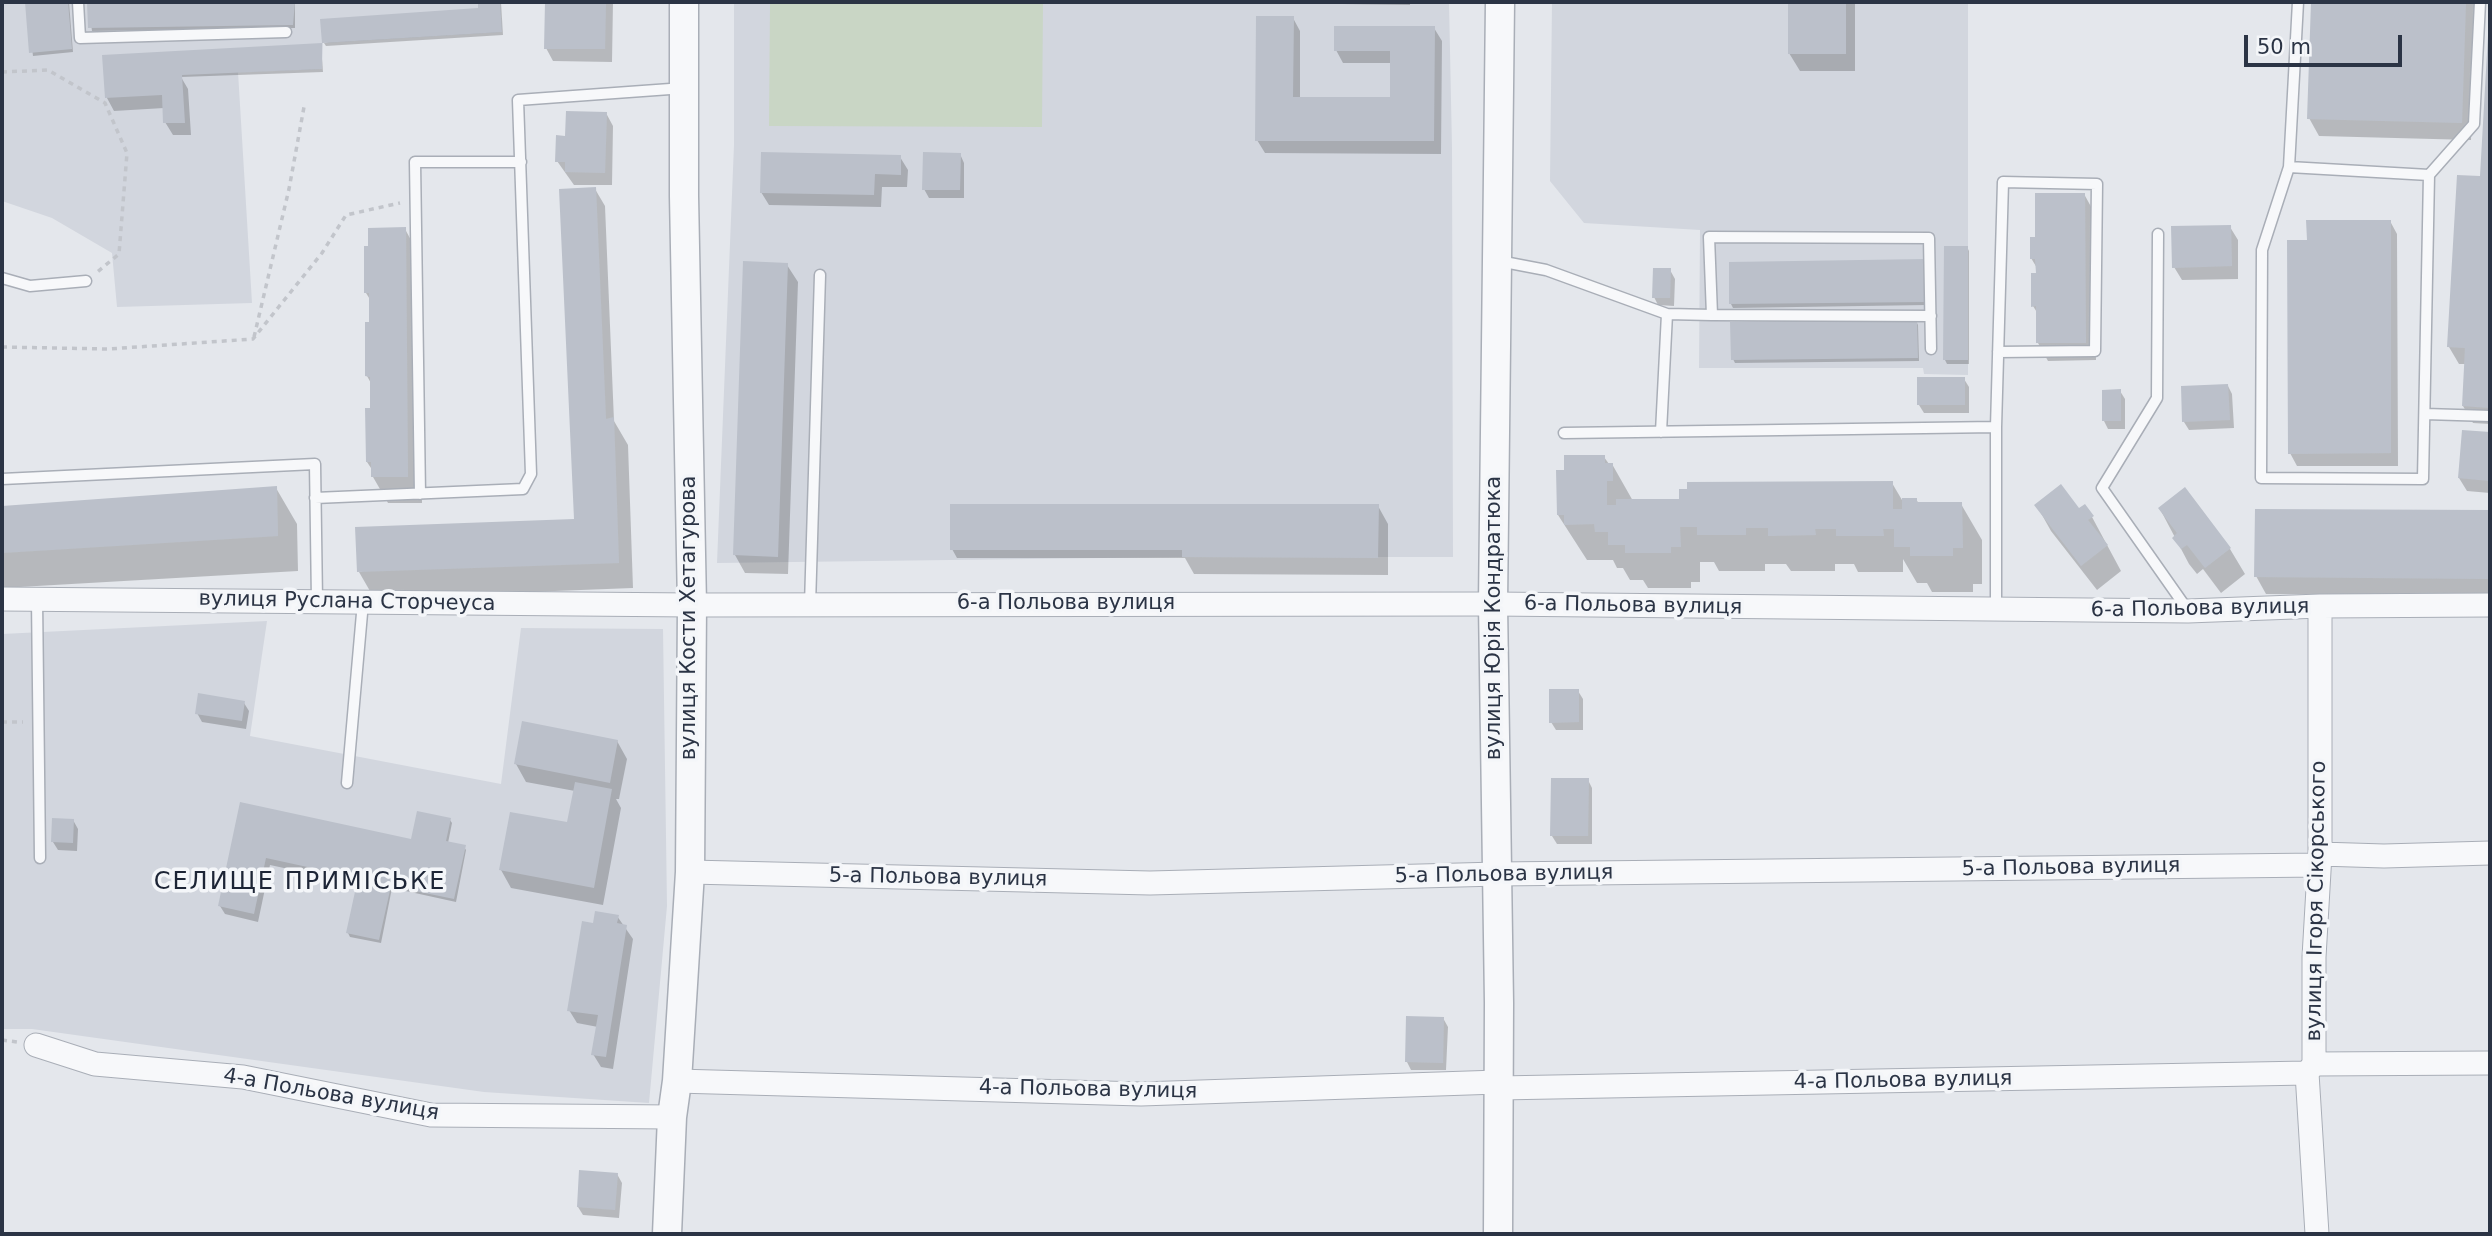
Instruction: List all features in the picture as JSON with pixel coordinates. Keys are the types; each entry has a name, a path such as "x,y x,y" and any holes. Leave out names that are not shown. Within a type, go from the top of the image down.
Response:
{"street":[{"name":"вулиця Кости Хетагурова","path":"667,1234 672,1117 677,1081 690,872 692,605 684,2"},
{"name":"вулиця Юрія Кондратюка","path":"1498,1234 1498,874 1493,604 1500,2"},
{"name":"вулиця Руслана Сторчеуса","path":"2,599 692,605"},
{"name":"6-а Польова вулиця","path":"692,605 1493,604 1996,611 2188,611 2320,606 2490,605"},
{"name":"вулиця Ігоря Сікорського","path":"2316,1234 2310,1069 2320,859 2320,606"},
{"name":"5-а Польова вулиця","path":"690,872 1150,883 2320,859 2490,853"},
{"name":"4-а Польова вулиця","path":"36,1045 95,1064 243,1077 431,1115 672,1117"},
{"name":"4-а Польова вулиця","path":"677,1081 1141,1094 2490,1063"}],"lane":[{"path":"78,2 80,38 286,32"},
{"path":"2298,2 2289,167 2263,250 2261,478 2423,479 2429,176 2474,124 2480,2"},
{"path":"316,498 523,489 531,474 518,100 684,88"},
{"path":"420,494 415,162 521,162"},
{"path":"2289,167 2429,176"},
{"path":"1996,611 1996,427 1998,352 2003,183 2097,184 2095,351 1998,352"},
{"path":"2158,234 2157,398 2102,488 2188,611"},
{"path":"1712,315 1709,237 1929,238 1931,349"},
{"path":"1496,261 1546,270 1667,314 1931,316"},
{"path":"810,605 820,275"},
{"path":"2,278 30,286 86,281"},
{"path":"1661,432 1667,314"},
{"path":"2424,414 2490,416"},
{"path":"1563,433 1996,427"},
{"path":"2,479 315,464 317,601"},
{"path":"37,600 40,859"},
{"path":"347,783 363,602"}],"path":[{"path":"2,72 48,70 105,103 127,153 119,254 86,281"},
{"path":"253,339 289,189 304,107"},
{"path":"2,346 108,349 253,339 322,253 346,215 416,199"},
{"path":"2,722 39,723"}],"shaded area":[{"path":"2,2 500,2 502,32 323,43 322,69 238,72 252,303 117,307 112,253 52,218 2,201"},
{"path":"734,2 1449,2 1453,557 1182,557 717,563 734,145"},
{"path":"1552,2 1968,2 1968,375 1924,374 1923,368 1699,368 1700,230 1584,223 1550,181"},
{"path":"267,621 250,736 501,784 521,628 663,629 667,906 649,1103 484,1092 32,1029 2,1029 2,634"}],"green space":[{"path":"770,2 1043,2 1042,127 769,126"}],"building":[{"path":"25,2 68,2 72,49 29,53"},
{"path":"87,2 295,2 293,25 88,28"},
{"path":"478,2 500,2 502,32 322,43 320,19 478,8"},
{"path":"545,2 606,2 605,49 544,49"},
{"path":"1788,2 1846,2 1846,54 1788,54"},
{"path":"2311,2 2466,2 2462,123 2307,119"},
{"path":"1256,16 1294,16 1293,97 1390,97 1390,51 1334,51 1334,26 1435,26 1434,141 1255,141"},
{"path":"2488,35 2490,408 2462,406 2465,348 2447,347 2457,175 2480,176"},
{"path":"322,43 322,69 182,75 185,123 163,123 162,95 105,98 102,55"},
{"path":"566,111 607,112 605,173 565,172 565,162 555,162 556,135 565,136"},
{"path":"761,152 901,155 901,175 875,174 874,195 760,193"},
{"path":"923,152 961,153 960,190 922,190"},
{"path":"596,187 606,419 614,417 619,563 357,572 355,527 574,519 559,189"},
{"path":"2035,193 2085,193 2086,343 2036,343 2036,306 2031,307 2031,273 2036,273 2035,259 2030,259 2030,237 2035,237"},
{"path":"2306,220 2391,220 2391,453 2288,454 2287,240 2307,240"},
{"path":"2231,225 2232,266 2172,268 2171,226"},
{"path":"406,227 408,477 371,477 371,462 366,462 365,408 370,408 370,377 365,376 365,322 369,322 369,293 364,293 364,246 368,246 368,228"},
{"path":"1944,246 1968,246 1968,360 1943,360"},
{"path":"1926,259 1926,302 1729,304 1729,262"},
{"path":"743,261 788,263 778,557 733,555"},
{"path":"1653,268 1671,268 1670,298 1652,298"},
{"path":"1917,319 1918,358 1731,360 1730,322"},
{"path":"1917,377 1965,377 1965,405 1917,405"},
{"path":"2228,384 2230,420 2182,422 2181,386"},
{"path":"2121,389 2121,421 2102,421 2102,390"},
{"path":"2462,430 2490,432 2490,481 2458,478"},
{"path":"1564,455 1605,455 1605,463 1613,463 1613,481 1607,481 1607,505 1616,505 1616,499 1679,499 1679,489 1687,489 1687,482 1893,481 1893,509 1902,509 1902,498 1917,498 1917,502 1962,502 1963,548 1953,548 1953,556 1910,556 1910,547 1894,547 1894,529 1883,529 1884,536 1836,536 1836,529 1815,529 1816,535 1768,536 1768,528 1746,528 1746,535 1697,535 1697,527 1680,527 1681,547 1671,547 1671,553 1625,553 1625,545 1608,545 1608,532 1595,532 1594,524 1564,525 1564,515 1557,515 1556,470 1564,470"},
{"path":"2061,484 2079,508 2085,504 2094,516 2088,520 2108,545 2081,566 2034,505"},
{"path":"277,486 278,536 2,553 2,506"},
{"path":"2185,487 2231,548 2205,568 2187,545 2181,549 2172,538 2177,533 2158,508"},
{"path":"950,504 1379,504 1378,558 1182,557 1182,550 950,550"},
{"path":"2255,509 2490,510 2490,579 2254,577"},
{"path":"1549,689 1579,689 1579,722 1549,723"},
{"path":"198,693 245,701 242,721 195,714"},
{"path":"522,721 618,740 610,783 514,764"},
{"path":"1551,778 1589,778 1588,836 1550,836"},
{"path":"575,782 612,789 594,888 499,870 510,812 567,822"},
{"path":"240,802 411,839 417,811 451,818 446,841 466,845 454,899 391,886 379,940 346,933 358,878 266,858 254,914 218,906"},
{"path":"52,818 74,819 73,843 51,842"},
{"path":"595,911 619,915 617,923 627,925 606,1057 591,1055 598,1015 567,1011 582,921 593,923"},
{"path":"1406,1016 1444,1017 1443,1063 1405,1062"},
{"path":"579,1170 618,1173 615,1210 577,1207"}],"district":[{"name":"СЕЛИЩЕ ПРИМІСЬКЕ","path":"300,883"}]}
